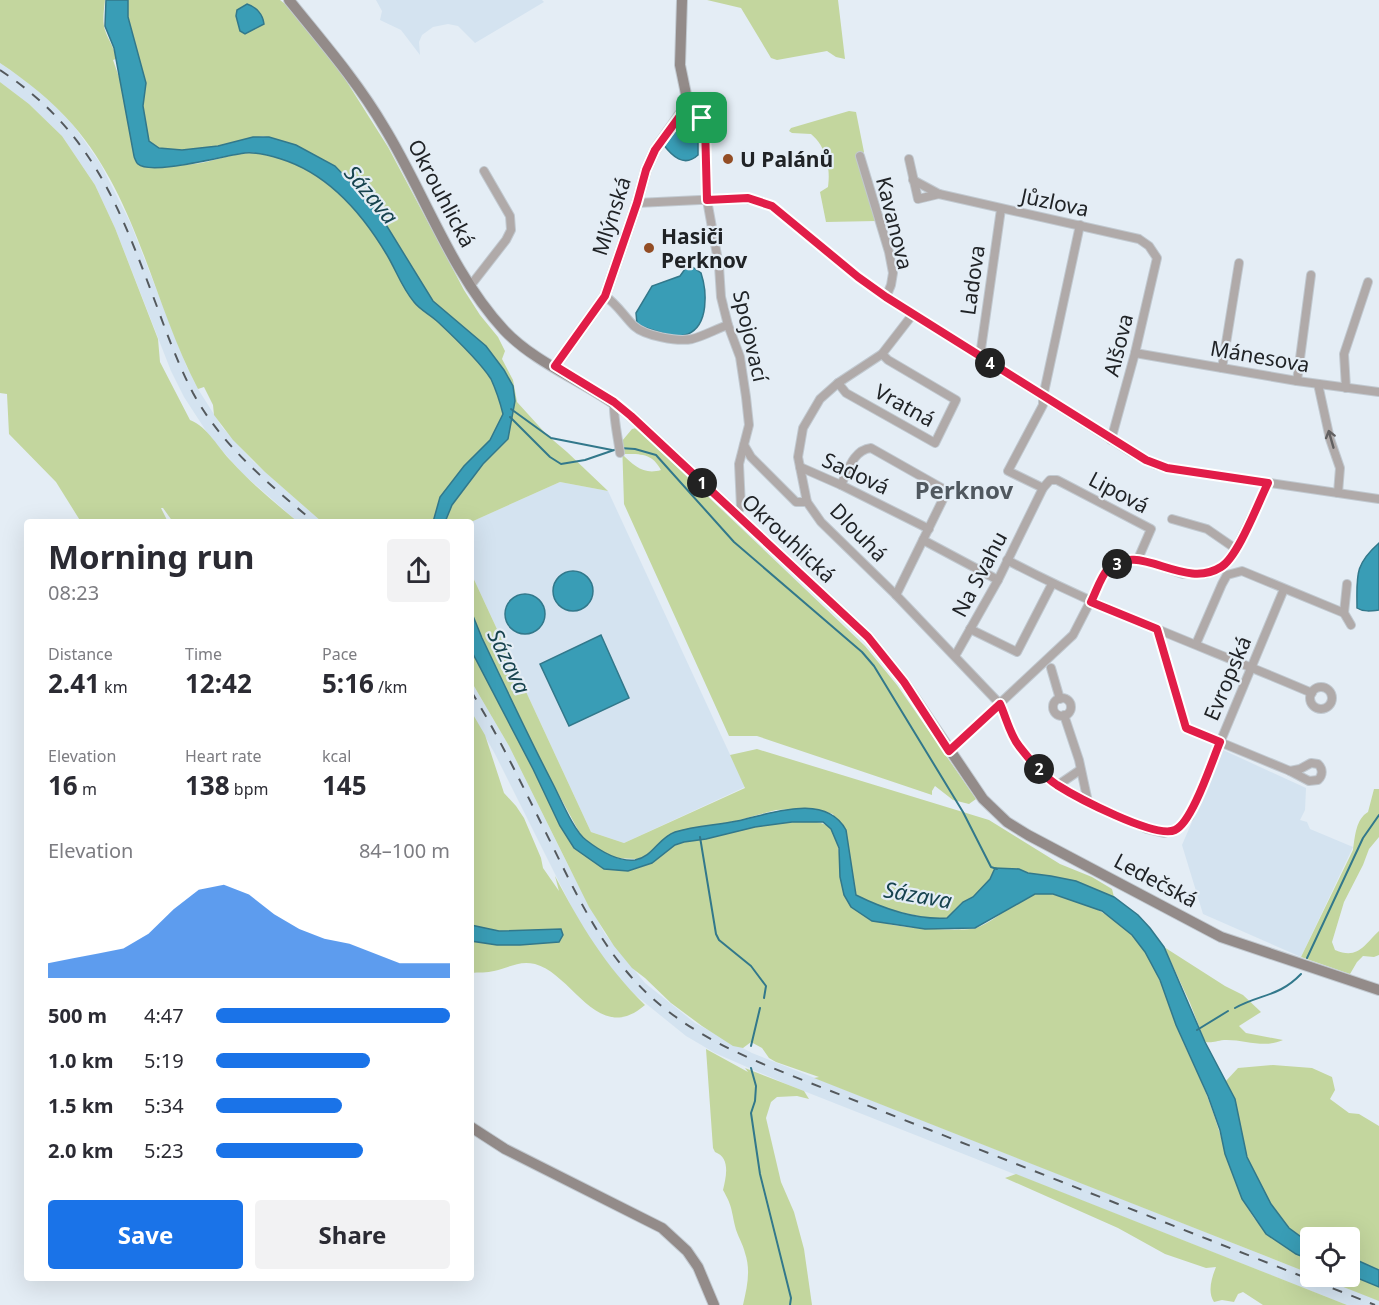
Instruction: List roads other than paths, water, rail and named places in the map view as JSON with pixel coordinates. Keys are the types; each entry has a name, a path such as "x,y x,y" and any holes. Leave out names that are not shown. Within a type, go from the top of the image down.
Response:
{"main road":[{"name":"Okrouhlická","path":"289,0 344,68 384,127 435,225 487,310 524,349 614,402 868,637 904,682 949,751"},
{"path":"682,0 680,65 687,100"},
{"name":"Mlýnská","path":"555,366 605,296 646,170 655,150 682,113 687,100"},
{"name":"Ledečská","path":"949,751 983,799 1006,822 1028,835 1221,937 1379,990"},
{"path":"474,1129 505,1149 662,1228 687,1251 698,1267 714,1305"}],"street":[{"name":"Spojovací","path":"687,100 696,109 705,125 707,200 719,266 721,297 740,357 746,398 749,426 739,464 741,507 735,514"},
{"name":"Kavanova","path":"860,156 889,252 893,273 886,297"},
{"path":"909,159 913,180"},
{"path":"471,285 506,240 511,230 510,216 484,171"},
{"name":"Jůzlova","path":"913,180 918,199 939,194"},
{"name":"Jůzlova","path":"913,180 939,194 1139,239 1149,246 1157,258"},
{"path":"637,203 748,198 772,206 858,277 886,297 1146,460 1167,468 1379,499"},
{"name":"Ladova","path":"980,356 1001,209"},
{"path":"1043,488 1008,471 1043,405 1043,396 1080,225"},
{"name":"Alšova","path":"1112,440 1157,258"},
{"path":"1222,368 1239,263"},
{"path":"1297,381 1311,275"},
{"path":"1346,388 1344,354 1368,282"},
{"path":"605,296 614,302 637,328 661,338 692,339 728,325"},
{"name":"Dlouhá","path":"913,314 882,354 838,383 820,399 803,428 798,448 807,502 821,522 896,595 1000,704"},
{"name":"Mánesova","path":"1135,353 1297,381 1379,392"},
{"name":"Vratná","path":"838,383 846,393 935,443 956,400 888,360 882,354"},
{"path":"1318,384 1330,439 1340,468 1338,494"},
{"path":"614,402 613,412 620,453"},
{"path":"744,445 751,457 796,502 807,502"},
{"path":"841,485 856,455 864,449 875,449 947,491 896,595"},
{"name":"Sadová","path":"800,467 929,529"},
{"name":"Lipová","path":"1043,488 1050,480 1057,480 1151,529 1138,559"},
{"path":"949,751 1072,636 1107,569 1122,561 1138,559 1183,574 1206,574 1223,567 1236,549 1268,483"},
{"name":"Na Svahu","path":"955,656 998,580 1043,488"},
{"path":"1172,519 1207,529 1236,549"},
{"path":"923,540 998,580"},
{"path":"1007,560 1091,602 1311,693"},
{"path":"1196,644 1227,575 1242,571 1344,613"},
{"path":"970,629 1017,652 1052,584"},
{"path":"1347,584 1344,613 1351,625"},
{"name":"Evropská","path":"1000,704 1016,743 1044,775 1088,802 1147,829 1164,833 1176,830 1189,817 1284,589"},
{"path":"1157,629 1186,728 1290,771"},
{"path":"1051,668 1060,699 1055,702 1054,708 1057,714 1064,715 1079,760 1088,802"},
{"path":"1058,785 1080,770"}],"water":[{"path":"106,0 128,0 128,17 146,83 143,106 149,141 159,148 182,150 218,146 253,137 269,137 296,145 335,166 377,210 433,301 486,346 504,370 513,386 515,401 508,439 483,464 452,505 446,519 434,519 440,497 464,466 490,440 503,414 491,379 459,342 416,305 367,224 343,197 314,174 281,159 254,153 158,168 138,164 134,156 114,48 105,26"},
{"path":"247,4 258,11 264,24 245,34 240,31 236,16 237,10"},
{"path":"690,118 698,121 698,155 693,159 683,160 670,153 663,144 683,120"},
{"path":"691,266 701,273 705,298 703,315 695,330 681,336 674,336 637,324 636,313 652,286 680,276 685,269"},
{"path":"1379,543 1379,610 1362,610 1357,608 1359,572 1365,558"},
{"path":"573,571 581,572 587,577 592,583 592,599 587,605 581,610 573,611 565,610 559,605 554,599 553,591 554,583 559,577 565,572"},
{"path":"525,594 533,595 539,600 544,606 544,622 539,628 533,633 525,634 517,633 511,628 506,622 505,614 506,606 511,600 517,595"},
{"path":"474,618 516,710 572,822 581,836 609,855 635,860 646,855 664,838 675,832 780,811 811,809 837,818 846,830 856,895 889,909 923,917 947,918 963,902 973,897 990,879 995,868 1019,869 1028,873 1076,881 1114,897 1138,915 1164,947 1205,1042 1235,1099 1247,1157 1271,1204 1289,1228 1300,1236 1300,1256 1266,1234 1242,1199 1225,1154 1220,1130 1208,1096 1176,1025 1160,980 1145,952 1132,935 1102,911 1053,894 1035,894 975,928 925,929 872,921 851,907 844,895 840,877 839,848 831,829 823,822 792,822 755,827 684,842 675,845 652,863 628,871 604,869 574,848 560,826 474,656"},
{"path":"601,635 629,698 569,726 540,664"},
{"path":"474,926 499,931 561,929 563,935 559,942 497,945 474,941"},
{"path":"1360,1261 1379,1270 1379,1287 1360,1279"}],"waterway":[{"path":"511,409 551,438 612,450"},
{"path":"510,417 550,457 561,464 585,460 620,448 635,449 656,455 734,542 862,652 874,666 963,812 991,867 997,869"},
{"path":"1307,958 1363,838 1379,815"},
{"path":"700,837 716,934 719,940 751,966 766,986 764,998"},
{"path":"1235,1008 1285,987 1301,974"},
{"path":"751,1046 760,1008"},
{"path":"1197,1030 1228,1011"},
{"path":"751,1068 756,1086 751,1113 760,1174 791,1298 790,1305"}],"railway":[{"path":"0,70 32,94 58,119 99,173 129,235 182,371 205,412 247,463 310,519"},
{"path":"474,696 594,926 635,981 683,1022 717,1042 771,1067 1375,1305"}],"place":[{"name":"U Palánů","path":"728,159"},
{"name":"Hasiči Perknov","path":"649,248"}],"district":[{"name":"Perknov","path":"964,489"}],"water label":[{"name":"Sázava","path":"372,194"},
{"name":"Sázava","path":"510,661"},
{"name":"Sázava","path":"918,894"}]}
